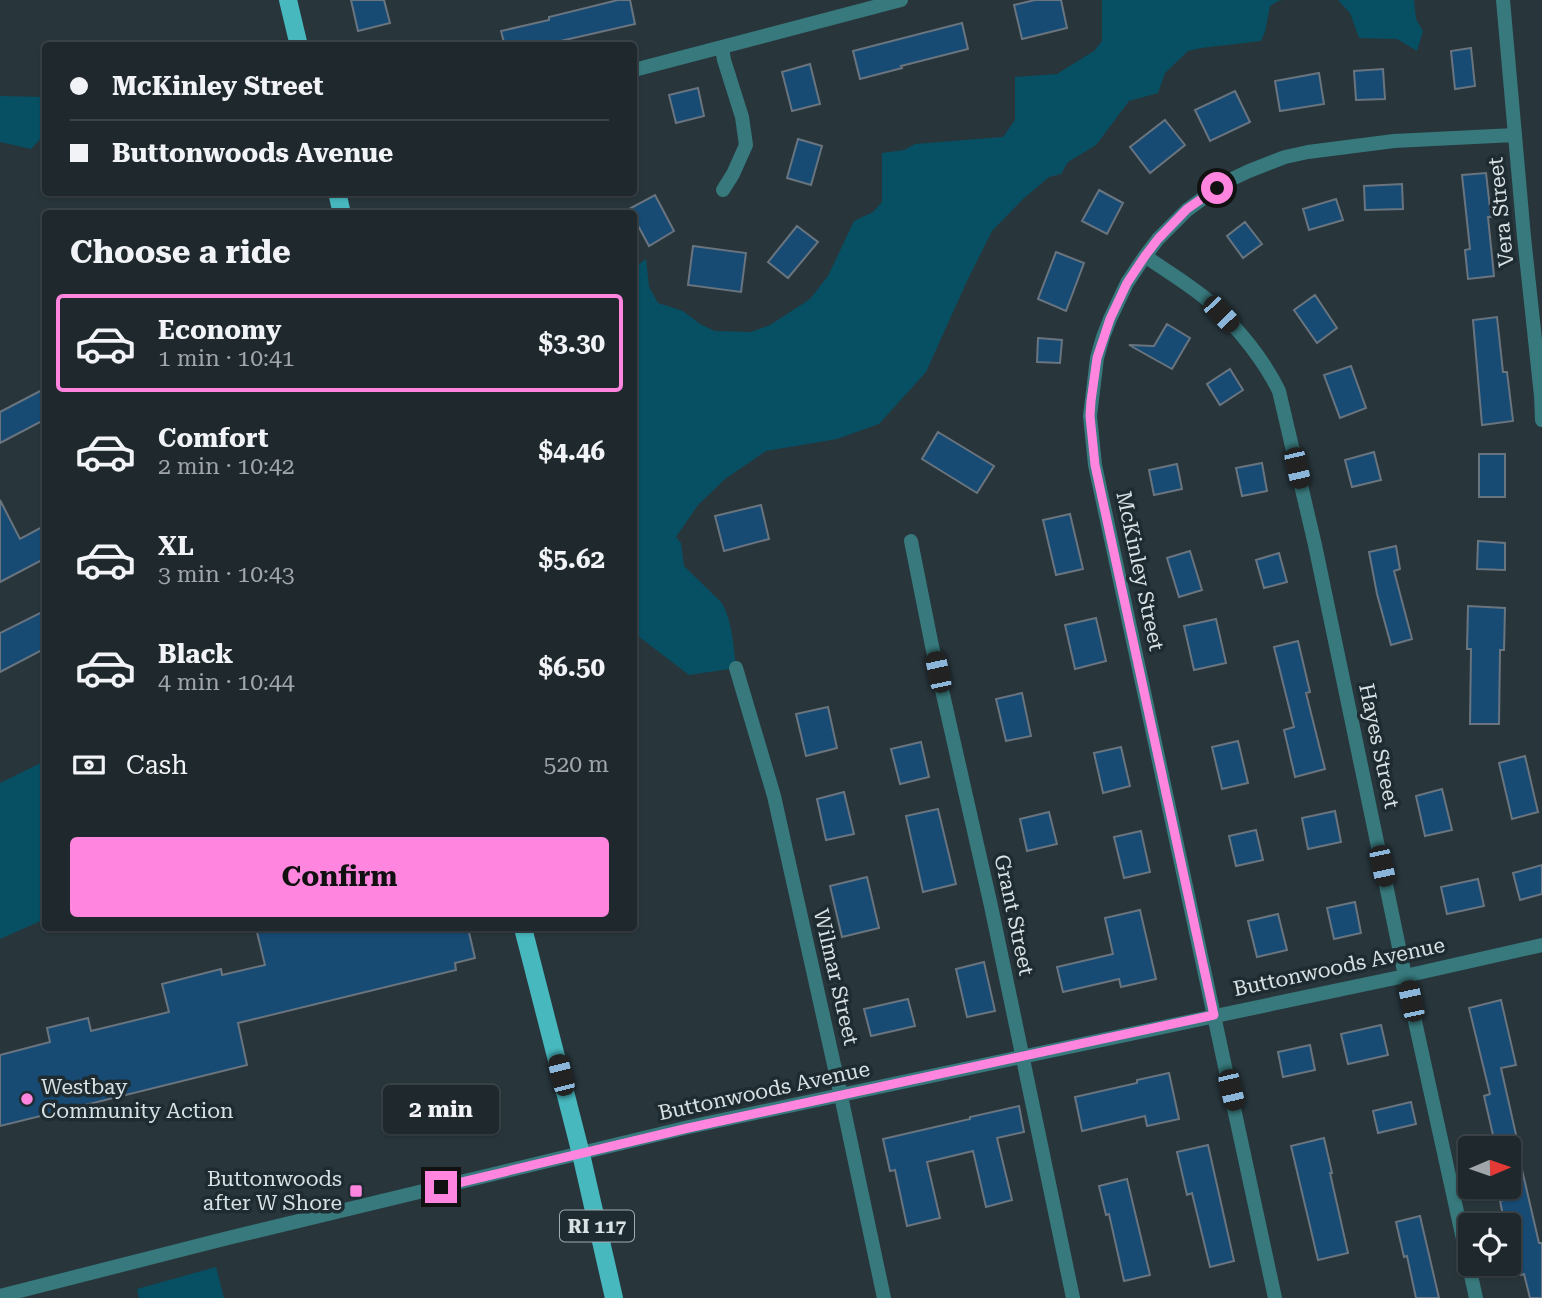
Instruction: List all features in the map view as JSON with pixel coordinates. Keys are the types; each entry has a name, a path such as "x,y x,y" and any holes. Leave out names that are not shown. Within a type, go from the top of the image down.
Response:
{"main road":[{"path":"288,0 298,42"},
{"name":"RI 117","path":"524,931 581,1154 614,1298"}],"street":[{"path":"637,69 901,0"},
{"name":"Vera Street","path":"1503,0 1542,420"},
{"path":"722,48 742,117 746,145 723,190"},
{"name":"McKinley Street","path":"1275,1298 1095,465 1091,408 1097,358 1110,319 1127,283 1145,256 1187,209 1217,188 1249,171 1285,157 1308,152 1394,141 1515,135"},
{"name":"Hayes Street","path":"1145,256 1211,303 1270,372 1279,391 1315,545 1405,976 1476,1298"},
{"name":"Grant Street","path":"911,541 1073,1298"},
{"name":"Wilmar Street","path":"736,668 774,796 884,1298"},
{"name":"Buttonwoods Avenue","path":"0,1296 228,1238 688,1128 1542,945"}],"shaded area":[{"path":"1102,0 1283,0 1270,6 1261,41 1188,51 1165,73 1158,93 1129,101 1096,145 1068,162 1061,174 1049,177 992,231 926,372 879,424 837,439 766,451 725,479 698,505 676,537 681,543 684,566 725,609 732,634 736,668 689,675 637,635 637,266 646,259 649,287 658,303 683,311 715,331 751,332 770,325 810,299 828,276 854,221 873,212 882,202 882,153 904,150 915,144 1003,137 1015,120 1015,77 1057,74 1094,51 1102,41"},
{"path":"1338,0 1414,0 1416,19 1423,31 1417,51 1397,39 1359,38 1350,13"},
{"path":"0,96 42,97 42,137 31,149 0,142"},
{"path":"42,762 42,920 0,939 0,783"},
{"path":"216,1267 224,1298 139,1298 137,1289"}],"building":[{"path":"351,0 384,0 390,23 358,31"},
{"path":"618,0 630,0 635,24 556,42 504,42 501,31 549,20 549,17"},
{"path":"1035,0 1061,0 1067,28 1022,39 1014,5"},
{"path":"962,23 968,49 860,79 853,51"},
{"path":"1471,48 1475,86 1455,89 1451,51"},
{"path":"810,64 820,104 792,111 782,72"},
{"path":"1383,69 1385,99 1356,100 1354,71"},
{"path":"1319,73 1324,104 1280,111 1275,81"},
{"path":"698,88 704,116 676,123 669,95"},
{"path":"1235,91 1250,122 1210,141 1195,110"},
{"path":"1165,120 1185,145 1150,173 1130,147"},
{"path":"798,139 822,146 811,185 787,178"},
{"path":"1486,173 1494,276 1468,279 1465,250 1470,249 1462,175"},
{"path":"1402,184 1403,209 1365,210 1364,186"},
{"path":"1099,190 1123,203 1107,234 1082,221"},
{"path":"655,195 674,231 649,246 637,224 637,210 629,209"},
{"path":"1336,199 1343,220 1309,230 1303,209"},
{"path":"1245,222 1262,244 1243,258 1227,236"},
{"path":"797,226 818,242 788,278 768,262"},
{"path":"693,246 746,253 741,292 688,285"},
{"path":"1056,252 1084,263 1066,311 1038,299"},
{"path":"1315,295 1337,328 1317,343 1294,310"},
{"path":"1497,317 1503,372 1507,372 1513,421 1482,425 1473,320"},
{"path":"1167,324 1190,338 1172,369 1129,345 1154,346"},
{"path":"1038,338 1062,340 1060,363 1037,362"},
{"path":"1351,366 1366,408 1340,418 1324,375"},
{"path":"1230,369 1243,390 1220,405 1207,384"},
{"path":"42,390 42,421 0,443 0,412"},
{"path":"938,432 994,466 977,493 922,459"},
{"path":"1374,452 1381,480 1352,487 1345,460"},
{"path":"1479,454 1505,454 1505,497 1479,497"},
{"path":"1262,463 1267,491 1242,496 1236,468"},
{"path":"1177,464 1182,489 1154,495 1149,470"},
{"path":"0,500 20,539 42,527 42,560 0,582"},
{"path":"761,505 769,539 724,551 715,516"},
{"path":"1070,514 1083,569 1056,575 1043,520"},
{"path":"1478,541 1505,543 1505,570 1477,569"},
{"path":"1396,546 1400,569 1394,571 1412,639 1391,645 1369,552"},
{"path":"1190,551 1202,590 1179,597 1167,558"},
{"path":"1279,553 1287,582 1264,588 1256,560"},
{"path":"1468,606 1505,608 1504,650 1500,650 1499,724 1470,724 1471,649 1467,649"},
{"path":"42,612 42,650 0,672 0,633"},
{"path":"1096,618 1106,661 1075,669 1065,625"},
{"path":"1216,619 1226,663 1194,670 1184,626"},
{"path":"1298,641 1310,692 1306,693 1325,769 1295,777 1284,730 1294,727 1274,647"},
{"path":"1022,693 1031,736 1006,741 996,699"},
{"path":"828,707 837,748 806,756 796,714"},
{"path":"1238,741 1248,783 1222,789 1212,747"},
{"path":"921,742 929,777 900,784 891,749"},
{"path":"1121,747 1130,786 1103,793 1094,753"},
{"path":"1525,756 1538,812 1512,819 1499,763"},
{"path":"1442,789 1452,830 1425,836 1416,796"},
{"path":"844,792 854,834 826,840 817,799"},
{"path":"938,809 956,884 923,892 906,816"},
{"path":"1335,811 1341,842 1308,849 1302,818"},
{"path":"1049,812 1057,844 1027,851 1020,819"},
{"path":"1256,830 1263,860 1236,866 1229,836"},
{"path":"1141,831 1150,872 1124,878 1114,837"},
{"path":"1542,865 1542,894 1520,900 1513,873"},
{"path":"867,877 879,928 842,937 830,886"},
{"path":"1478,879 1484,906 1447,914 1441,887"},
{"path":"1355,902 1361,933 1334,939 1327,908"},
{"path":"1140,910 1156,979 1121,987 1119,979 1063,992 1057,967 1113,954 1105,918"},
{"path":"1278,914 1287,950 1257,957 1248,921"},
{"path":"257,931 469,931 475,958 455,963 456,970 238,1023 247,1065 0,1126 0,1055 50,1042 47,1028 88,1018 91,1031 169,1012 162,984 221,969 222,975 265,965"},
{"path":"984,962 995,1011 967,1017 956,969"},
{"path":"908,999 915,1026 871,1036 864,1009"},
{"path":"1501,1000 1516,1065 1501,1068 1516,1136 1493,1136 1484,1096 1490,1094 1469,1008"},
{"path":"1381,1025 1388,1055 1348,1064 1341,1034"},
{"path":"1310,1045 1315,1070 1283,1077 1278,1052"},
{"path":"1169,1073 1179,1119 1147,1126 1145,1116 1082,1131 1075,1097"},
{"path":"1411,1102 1416,1124 1378,1133 1373,1111"},
{"path":"1019,1106 1024,1132 997,1138 1012,1200 986,1207 973,1151 927,1162 940,1218 907,1226 895,1170 890,1171 883,1139"},
{"path":"1324,1138 1348,1253 1318,1260 1291,1146"},
{"path":"1208,1145 1234,1261 1210,1267 1192,1193 1187,1195 1177,1152"},
{"path":"1521,1165 1539,1243 1542,1243 1542,1298 1530,1298 1524,1274 1521,1275 1521,1213 1502,1213 1500,1201 1521,1199"},
{"path":"1127,1179 1150,1275 1124,1281 1109,1214 1106,1215 1099,1186"},
{"path":"1420,1216 1439,1298 1416,1298 1407,1256 1404,1257 1396,1222"}],"place":[{"name":"Westbay Community Action","path":"27,1099"},
{"name":"Buttonwoods after W Shore","path":"356,1191"}],"route":[{"path":"441,1187 688,1128 1214,1015 1095,465 1090,416 1097,358 1110,319 1127,283 1158,239 1187,209 1217,188"}]}
